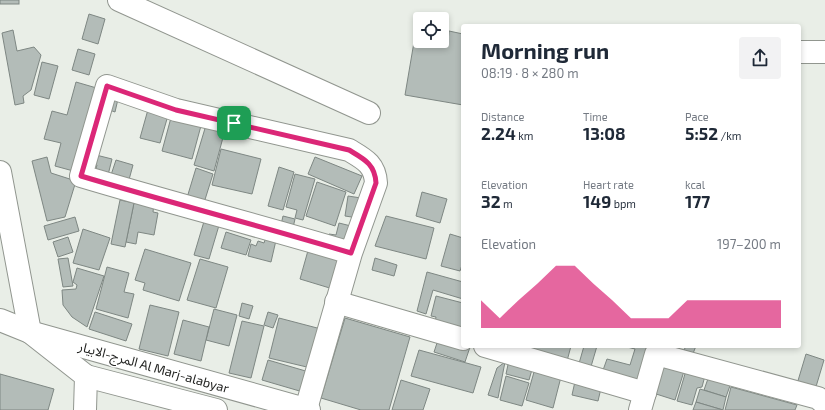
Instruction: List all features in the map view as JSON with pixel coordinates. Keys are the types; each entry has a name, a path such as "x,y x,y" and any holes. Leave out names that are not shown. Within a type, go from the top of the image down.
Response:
{"street":[{"path":"119,0 369,113"},
{"path":"801,52 825,52"},
{"path":"307,409 336,302 351,253 376,183 376,172 366,160 349,150 176,110 107,86 81,176 180,206 257,224 351,253"},
{"path":"0,172 30,332 86,376 216,410"},
{"path":"336,302 461,338"},
{"name":"المرج-الابيار Al Marj-alabyar","path":"0,320 30,332 307,409"},
{"path":"491,348 642,402 656,354 818,398 825,404"},
{"path":"85,410 86,376"}],"building":[{"path":"0,0 19,0 19,4 0,4"},
{"path":"89,14 105,19 98,44 82,39"},
{"path":"13,30 17,51 34,47 41,55 31,90 23,96 24,103 15,105 2,33"},
{"path":"449,31 461,34 461,105 405,95 413,48 449,48"},
{"path":"78,49 95,54 89,75 72,70"},
{"path":"42,62 58,66 49,99 34,95"},
{"path":"76,82 100,89 77,172 55,166 61,143 44,139 52,111 67,115"},
{"path":"110,97 118,99 115,112 107,109"},
{"path":"149,106 169,112 160,143 140,138"},
{"path":"172,114 202,122 192,159 162,151"},
{"path":"206,125 225,130 214,171 194,165"},
{"path":"221,149 261,159 252,194 212,185"},
{"path":"92,154 112,159 107,179 94,176 97,165 90,163"},
{"path":"47,157 51,173 76,181 65,217 47,221 32,161"},
{"path":"315,157 362,176 354,194 308,174"},
{"path":"116,160 133,165 127,187 109,181"},
{"path":"279,167 294,172 283,210 268,206"},
{"path":"196,168 213,174 203,206 186,201"},
{"path":"295,174 315,179 303,220 295,218 297,210 286,207"},
{"path":"317,182 346,192 335,226 306,216"},
{"path":"422,192 447,199 440,223 416,216"},
{"path":"348,196 361,198 358,218 345,216"},
{"path":"135,198 154,203 153,212 158,213 154,235 138,232 136,244 126,242"},
{"path":"120,200 134,203 125,247 111,244"},
{"path":"283,216 295,219 292,232 280,229"},
{"path":"386,216 434,228 426,259 375,246"},
{"path":"75,217 79,231 48,240 44,226"},
{"path":"205,218 220,222 209,259 194,255"},
{"path":"339,223 351,226 346,249 327,244 329,234 336,235"},
{"path":"83,229 110,238 99,270 73,263"},
{"path":"226,232 251,240 246,255 221,248"},
{"path":"267,234 277,236 271,262 248,256 251,244 256,246 258,241 264,243"},
{"path":"450,234 461,237 460,271 441,266"},
{"path":"68,237 73,252 58,257 53,242"},
{"path":"309,247 343,257 333,289 300,279"},
{"path":"145,249 191,263 179,301 143,290 145,283 135,280"},
{"path":"68,258 73,286 63,287 58,259"},
{"path":"375,258 397,265 394,276 372,270"},
{"path":"200,259 228,267 216,308 187,300"},
{"path":"107,267 129,273 124,292 134,294 128,318 96,309"},
{"path":"77,268 104,276 87,327 72,317 63,305 62,290 76,289 77,285 73,282"},
{"path":"427,272 461,281 461,298 433,290 426,314 417,311"},
{"path":"436,296 461,302 461,334 434,327 436,317 431,316"},
{"path":"242,303 253,306 249,319 239,316"},
{"path":"150,305 179,312 168,356 139,349"},
{"path":"214,309 237,315 229,346 206,340"},
{"path":"95,312 132,324 126,341 89,329"},
{"path":"268,312 278,315 273,328 264,325"},
{"path":"279,318 321,329 311,368 269,358"},
{"path":"345,318 410,337 389,410 361,410 321,398"},
{"path":"183,320 209,327 201,361 174,354"},
{"path":"242,321 264,326 251,378 229,373"},
{"path":"439,337 461,344 461,348 470,348 465,362 434,352"},
{"path":"518,348 570,348 567,361"},
{"path":"583,348 596,348 590,370 578,367"},
{"path":"631,348 647,348 637,383 602,373 607,359 630,365 635,349"},
{"path":"685,348 695,348 692,356 683,352"},
{"path":"419,350 481,367 473,393 411,376"},
{"path":"806,354 824,360 815,390 797,384"},
{"path":"268,360 309,372 303,392 262,380"},
{"path":"509,360 533,366 529,380 506,374"},
{"path":"663,361 685,368 675,400 653,393"},
{"path":"505,362 498,398 488,395 497,368"},
{"path":"536,365 562,373 553,408 526,400"},
{"path":"687,367 706,372 702,387 697,388 692,405 677,401"},
{"path":"710,373 732,380 726,397 704,390"},
{"path":"0,374 54,389 48,410 0,410"},
{"path":"506,376 529,383 522,406 500,400"},
{"path":"576,377 602,384 598,401 572,395"},
{"path":"401,380 430,389 423,410 392,410"},
{"path":"731,387 797,405 795,410 725,410"},
{"path":"700,389 726,397 723,410 696,402"},
{"path":"696,402 723,410 693,410"}],"route":[{"path":"107,86 176,110 234,123 349,150 366,160 376,172 376,183 351,253 257,224 180,206 81,176 107,86"}]}
